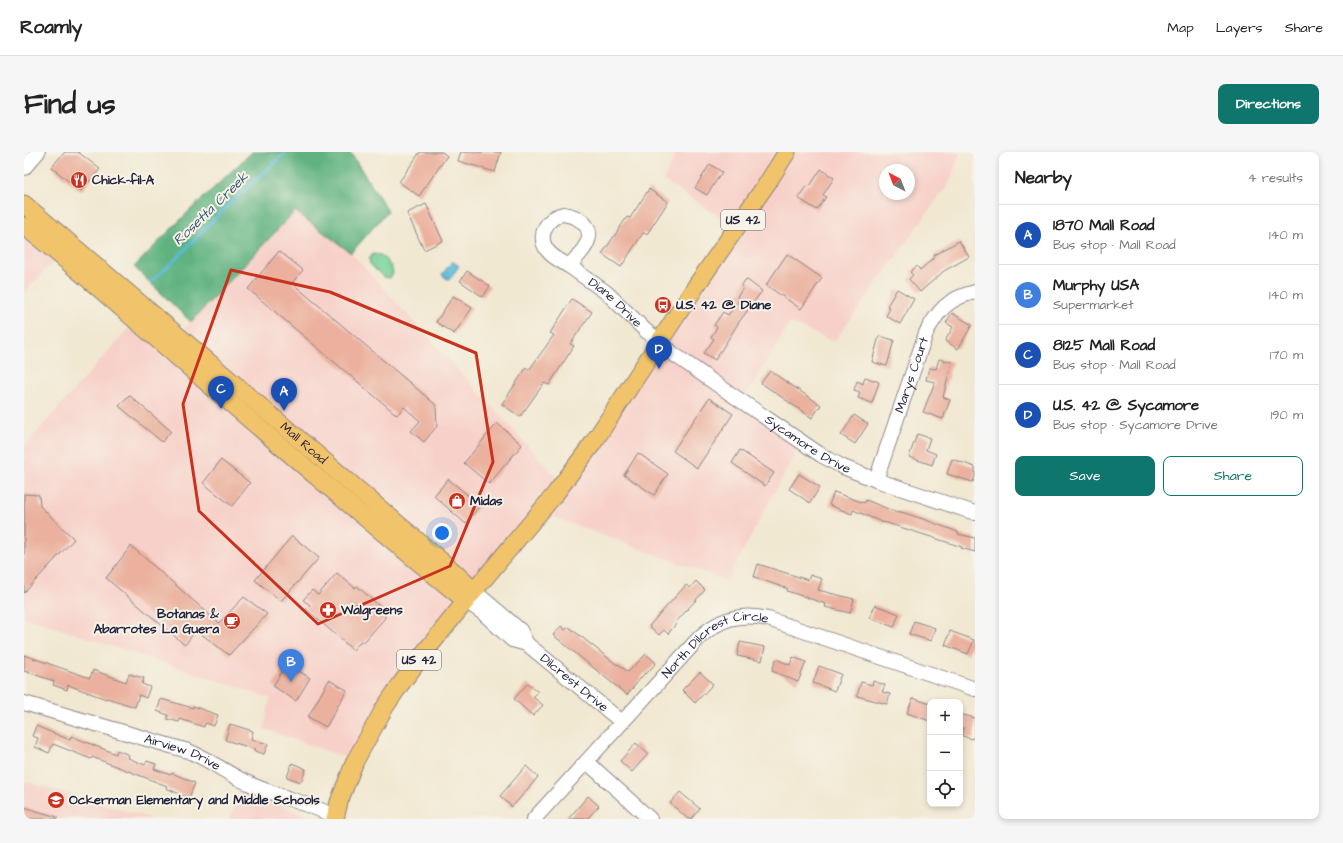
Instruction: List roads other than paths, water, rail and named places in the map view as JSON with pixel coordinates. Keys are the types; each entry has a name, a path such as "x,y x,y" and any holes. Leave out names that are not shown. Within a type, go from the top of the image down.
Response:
{"main road":[{"name":"US 42","path":"335,818 355,761 385,707 400,685 470,596 555,494 593,443 787,152"},
{"name":"Mall Road","path":"24,204 453,571 470,596"},
{"name":"Mall Road","path":"24,226 60,254 359,513 470,596"}],"street":[{"path":"24,168 38,152"},
{"name":"Diane Drive","path":"569,266 607,293 646,331 660,341"},
{"name":"Marys Court","path":"876,480 926,333 934,318 948,303 956,298 975,292"},
{"name":"Sycamore Drive","path":"660,341 672,353 692,368 821,455 843,467 876,480 975,514"},
{"name":"Dilcrest Drive","path":"470,596 520,630 527,644 622,722"},
{"name":"North Dilcrest Circle","path":"534,819 707,630 728,619 749,616 768,619 975,689"},
{"name":"Airview Drive","path":"24,702 202,756 245,782 316,807 335,818"},
{"path":"587,762 650,819"}],"water":[{"path":"452,261 459,266 449,280 442,275"}],"waterway":[{"name":"Rosetta Creek","path":"151,282 180,255 218,215 286,152"}],"place":[{"name":"Chick-fil-A","path":"79,180"},
{"name":"U.S. 42 @ Diane","path":"663,305"},
{"name":"U.S. 42 @ Sycamore","path":"659,369"},
{"name":"8125 Mall Road","path":"221,409"},
{"name":"1870 Mall Road","path":"284,411"},
{"name":"Midas","path":"457,501"},
{"name":"Walgreens","path":"328,610"},
{"name":"Botanas & Abarrotes La Guera","path":"232,621"},
{"name":"Murphy USA","path":"291,682"},
{"name":"Ockerman Elementary and Middle Schools","path":"56,800"}]}
